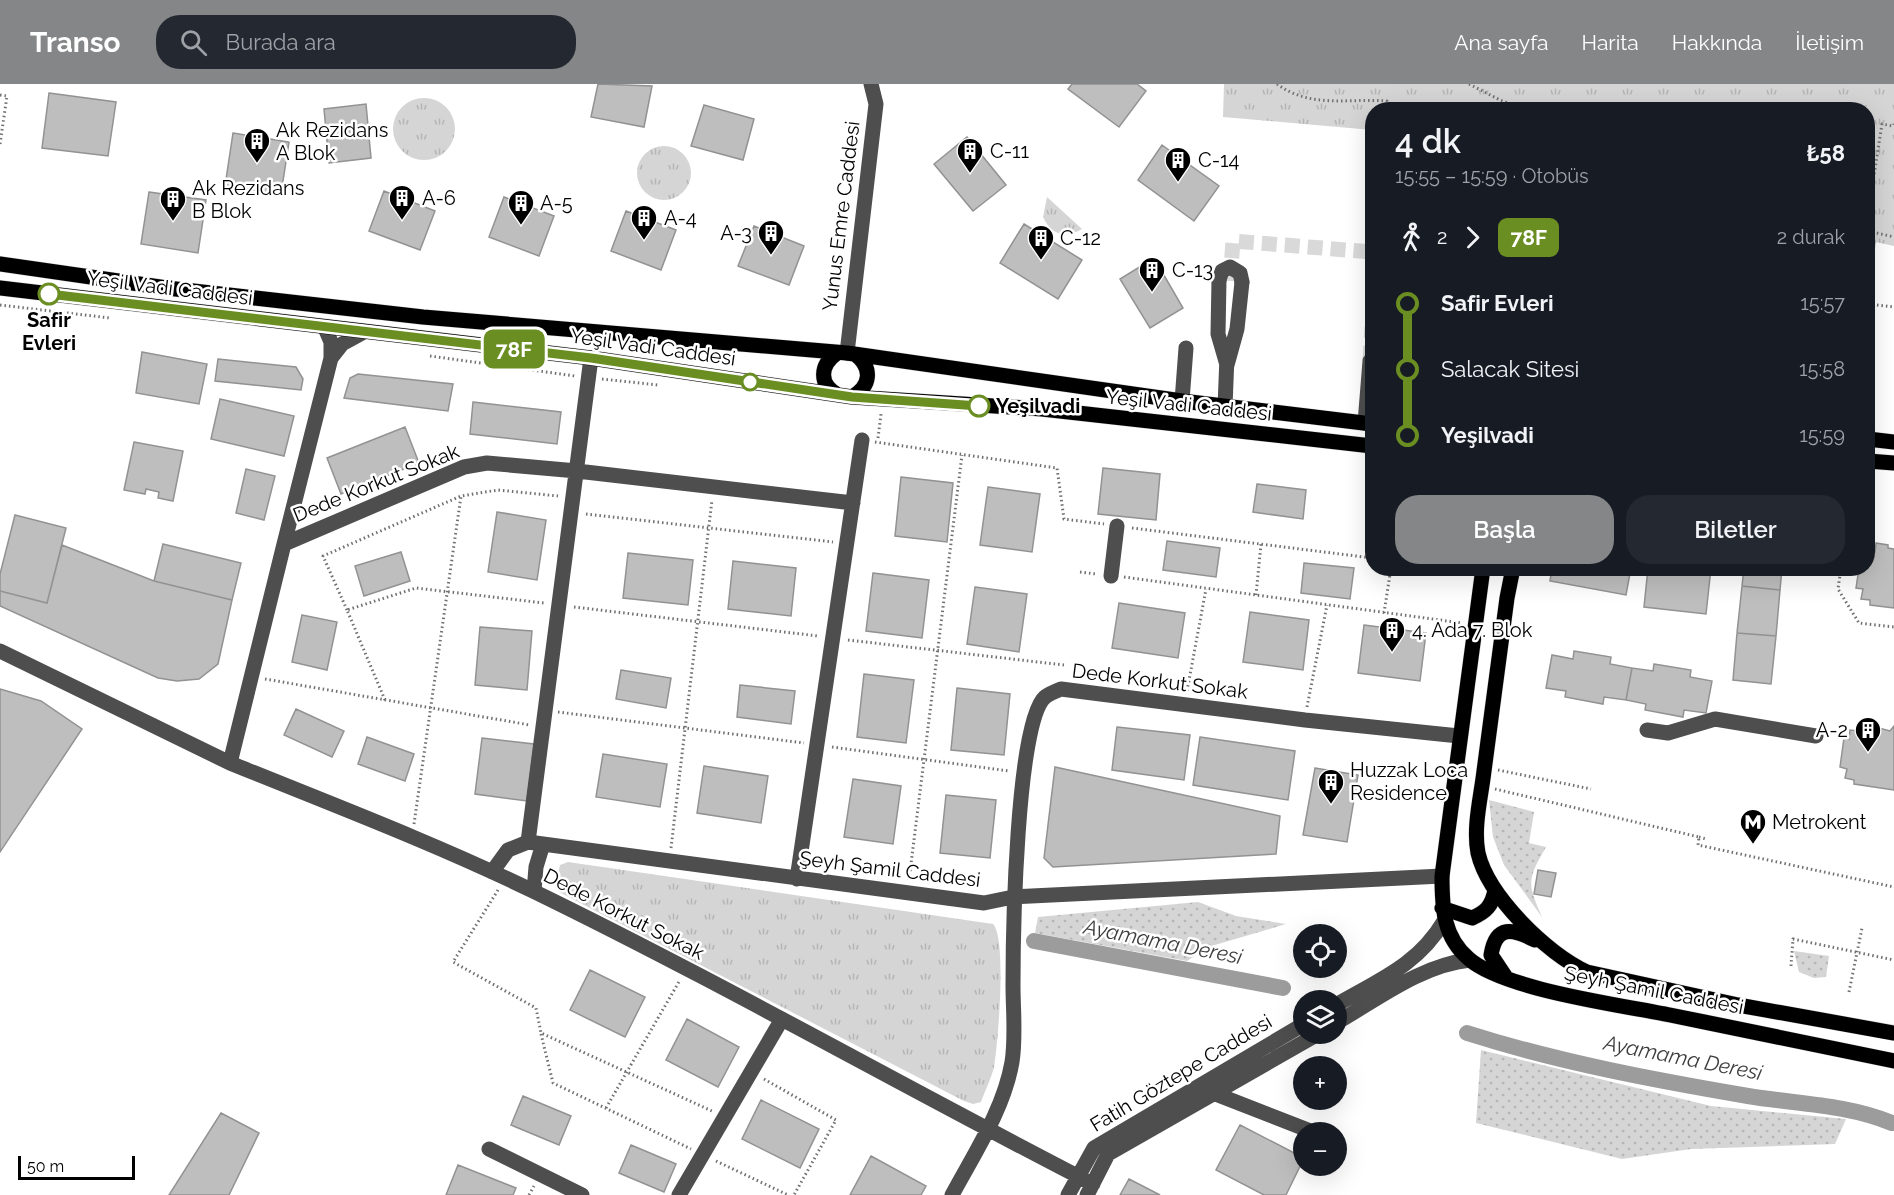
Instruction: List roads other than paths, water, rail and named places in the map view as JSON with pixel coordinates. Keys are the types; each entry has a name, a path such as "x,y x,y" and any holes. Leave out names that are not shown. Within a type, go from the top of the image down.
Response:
{"main road":[{"name":"Yeşil Vadi Caddesi","path":"0,264 168,288 423,317 846,354 1226,407 1365,423"},
{"name":"Yeşil Vadi Caddesi","path":"0,288 591,358 845,396 1042,410 1365,445"},
{"path":"846,354 864,362 868,375 864,388 845,396 826,387 823,374 827,362 846,354"},
{"path":"1875,440 1894,442"},
{"path":"1875,462 1894,463"},
{"path":"1475,576 1442,876 1443,915 1472,918 1483,914 1492,903 1495,890"},
{"name":"Şeyh Şamil Caddesi","path":"1511,576 1476,832 1484,872 1495,890 1544,945 1587,972 1738,1005 1894,1033"},
{"name":"Şeyh Şamil Caddesi","path":"1443,915 1452,940 1470,960 1505,977 1547,990 1894,1061"},
{"path":"1505,977 1491,955 1493,943 1500,934 1508,931 1519,932 1544,945"}],"street":[{"name":"Yunus Emre Caddesi","path":"846,354 876,104 871,84"},
{"path":"1230,267 1240,273 1242,282 1237,329 1227,365 1218,334 1219,280 1222,271 1230,267"},
{"path":"284,544 331,358 332,342 325,328"},
{"path":"331,358 342,344 364,332"},
{"path":"1226,335 1226,407"},
{"path":"1182,401 1186,348"},
{"path":"534,891 545,727 591,358"},
{"path":"796,879 853,503 869,441"},
{"name":"Dede Korkut Sokak","path":"230,763 284,544 464,467 487,463 577,471 853,503"},
{"path":"1111,576 1117,526"},
{"name":"Dede Korkut Sokak","path":"0,651 230,763 412,837 534,891 782,1019 987,1129"},
{"name":"Dede Korkut Sokak","path":"952,1195 987,1129 1004,1091 1012,1062 1013,897 1024,772 1032,726 1044,698 1061,689 1305,720 1459,736"},
{"path":"1647,730 1668,733 1715,719 1816,736"},
{"path":"499,875 508,850 536,843"},
{"name":"Şeyh Şamil Caddesi","path":"536,843 984,903 1013,897 1442,876"},
{"path":"1347,999 1416,958 1431,943 1443,915"},
{"path":"1347,1017 1432,969 1449,962 1470,960"},
{"path":"679,1195 782,1019"},
{"name":"Fatih Göztepe Caddesi","path":"1090,1190 1108,1154 1293,1031"},
{"name":"Fatih Göztepe Caddesi","path":"1068,1195 1094,1148 1298,1044"},
{"path":"1209,1088 1293,1124"},
{"path":"987,1129 1078,1177 1090,1190"},
{"path":"489,1149 582,1195"}],"waterway":[{"name":"Ayamama Deresi","path":"1034,941 1283,988"},
{"name":"Ayamama Deresi","path":"1467,1033 1536,1053 1606,1069 1748,1096 1839,1108 1892,1123"}],"tunnel":[{"path":"1230,281 1233,241 1365,251"}],"place":[{"name":"Ak Rezidans A Blok","path":"257,164"},
{"name":"C-11","path":"970,174"},
{"name":"C-14","path":"1178,183"},
{"name":"A-6","path":"402,221"},
{"name":"Ak Rezidans B Blok","path":"173,222"},
{"name":"A-5","path":"521,226"},
{"name":"A-4","path":"644,241"},
{"name":"A-3","path":"771,256"},
{"name":"C-12","path":"1041,261"},
{"name":"C-13","path":"1152,293"},
{"name":"Safir Evleri","path":"49,294"},
{"name":"Yeşilvadi","path":"979,406"},
{"name":"4. Ada 7. Blok","path":"1392,653"},
{"name":"A-2","path":"1868,753"},
{"name":"Huzzak Loca Residence","path":"1331,805"},
{"name":"Metrokent","path":"1753,845"}]}
